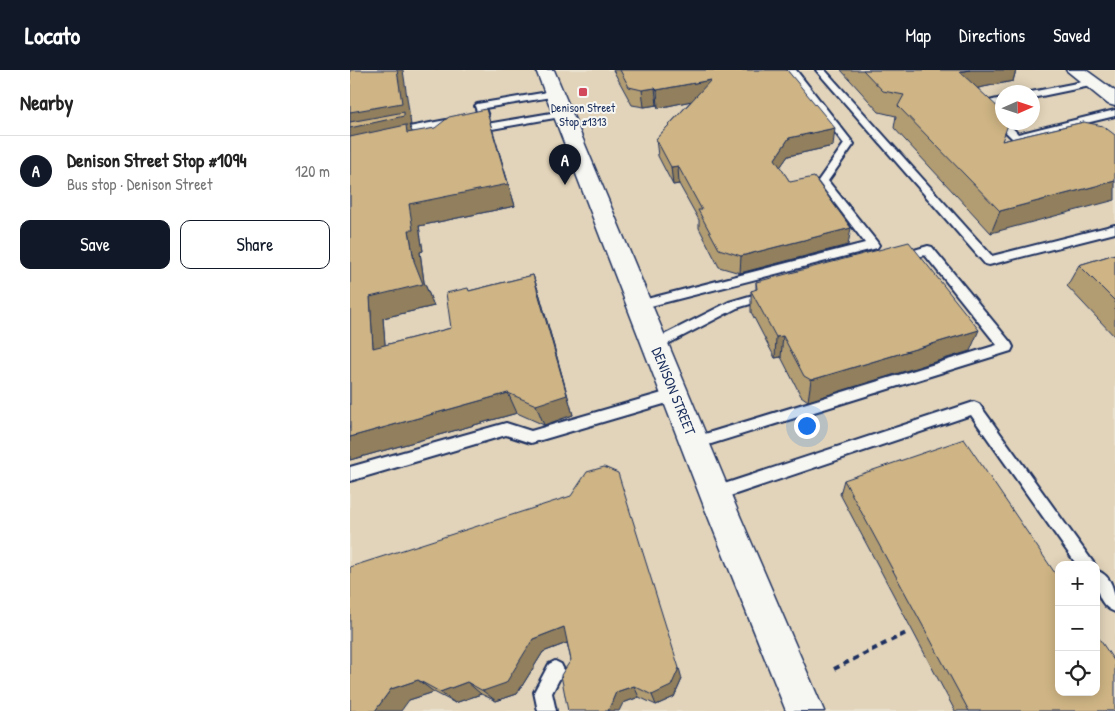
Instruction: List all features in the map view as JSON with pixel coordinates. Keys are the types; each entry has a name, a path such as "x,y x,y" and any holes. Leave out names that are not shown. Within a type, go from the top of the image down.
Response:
{"street":[{"name":"DENISON STREET","path":"546,70 715,494 805,711"},
{"path":"1081,73 1115,100"}],"lane":[{"path":"640,305 873,245 823,181 849,144 791,70"},
{"path":"820,70 989,261 1115,229"},
{"path":"1040,91 1081,73"},
{"path":"995,102 983,105 995,116"},
{"path":"462,131 559,104"},
{"path":"386,134 483,116 480,106 559,104"},
{"path":"1010,130 1016,136 1115,113"},
{"path":"695,443 1006,347 928,250 891,260"},
{"path":"655,345 738,303 781,291"},
{"path":"350,474 506,429 531,437 676,395"},
{"path":"715,494 974,408 1084,561"},
{"path":"1100,583 1115,604"},
{"path":"547,711 543,692 555,670"}],"path":[{"path":"834,669 906,633"}],"shaded area":[{"path":"350,70 1115,70 1115,711 350,711"}],"building":[{"path":"350,70 397,70 402,103 350,112"},
{"path":"620,70 787,70 835,128 789,138 775,159 790,182 814,177 851,228 741,256 719,249 698,210 702,210 678,166 671,167 656,139 711,80 657,90 655,88 642,90 629,87"},
{"path":"863,70 970,70 960,72 995,104 995,130 1006,130 1002,141 1084,122 1103,126 1115,135 1115,181 1000,211 898,106 904,95 883,91"},
{"path":"486,109 508,184 409,204 413,230 409,230 414,261 423,284 370,297 373,348 451,328 446,293 468,288 469,291 533,275 567,395 536,405 508,393 350,437 350,137 406,125 407,133 435,128 449,117"},
{"path":"404,112 404,116 350,128 350,122"},
{"path":"909,242 979,330 811,380 804,376 783,336 776,337 751,291 757,289 756,282"},
{"path":"1115,254 1115,301 1079,265"},
{"path":"964,439 1055,573 1055,696 1100,696 1100,640 1115,662 1115,711 969,711 844,480"},
{"path":"604,467 618,473 679,668 671,686 652,695 634,686 616,692 608,711 568,711 561,675 571,660 564,627 533,639 506,683 483,691 467,682 440,692 418,680 391,689 375,711 350,711 350,567 571,496 587,472"}],"place":[{"name":"Denison Street Stop #1313","path":"583,92"},
{"name":"Denison Street Stop #1094","path":"565,185"}]}
